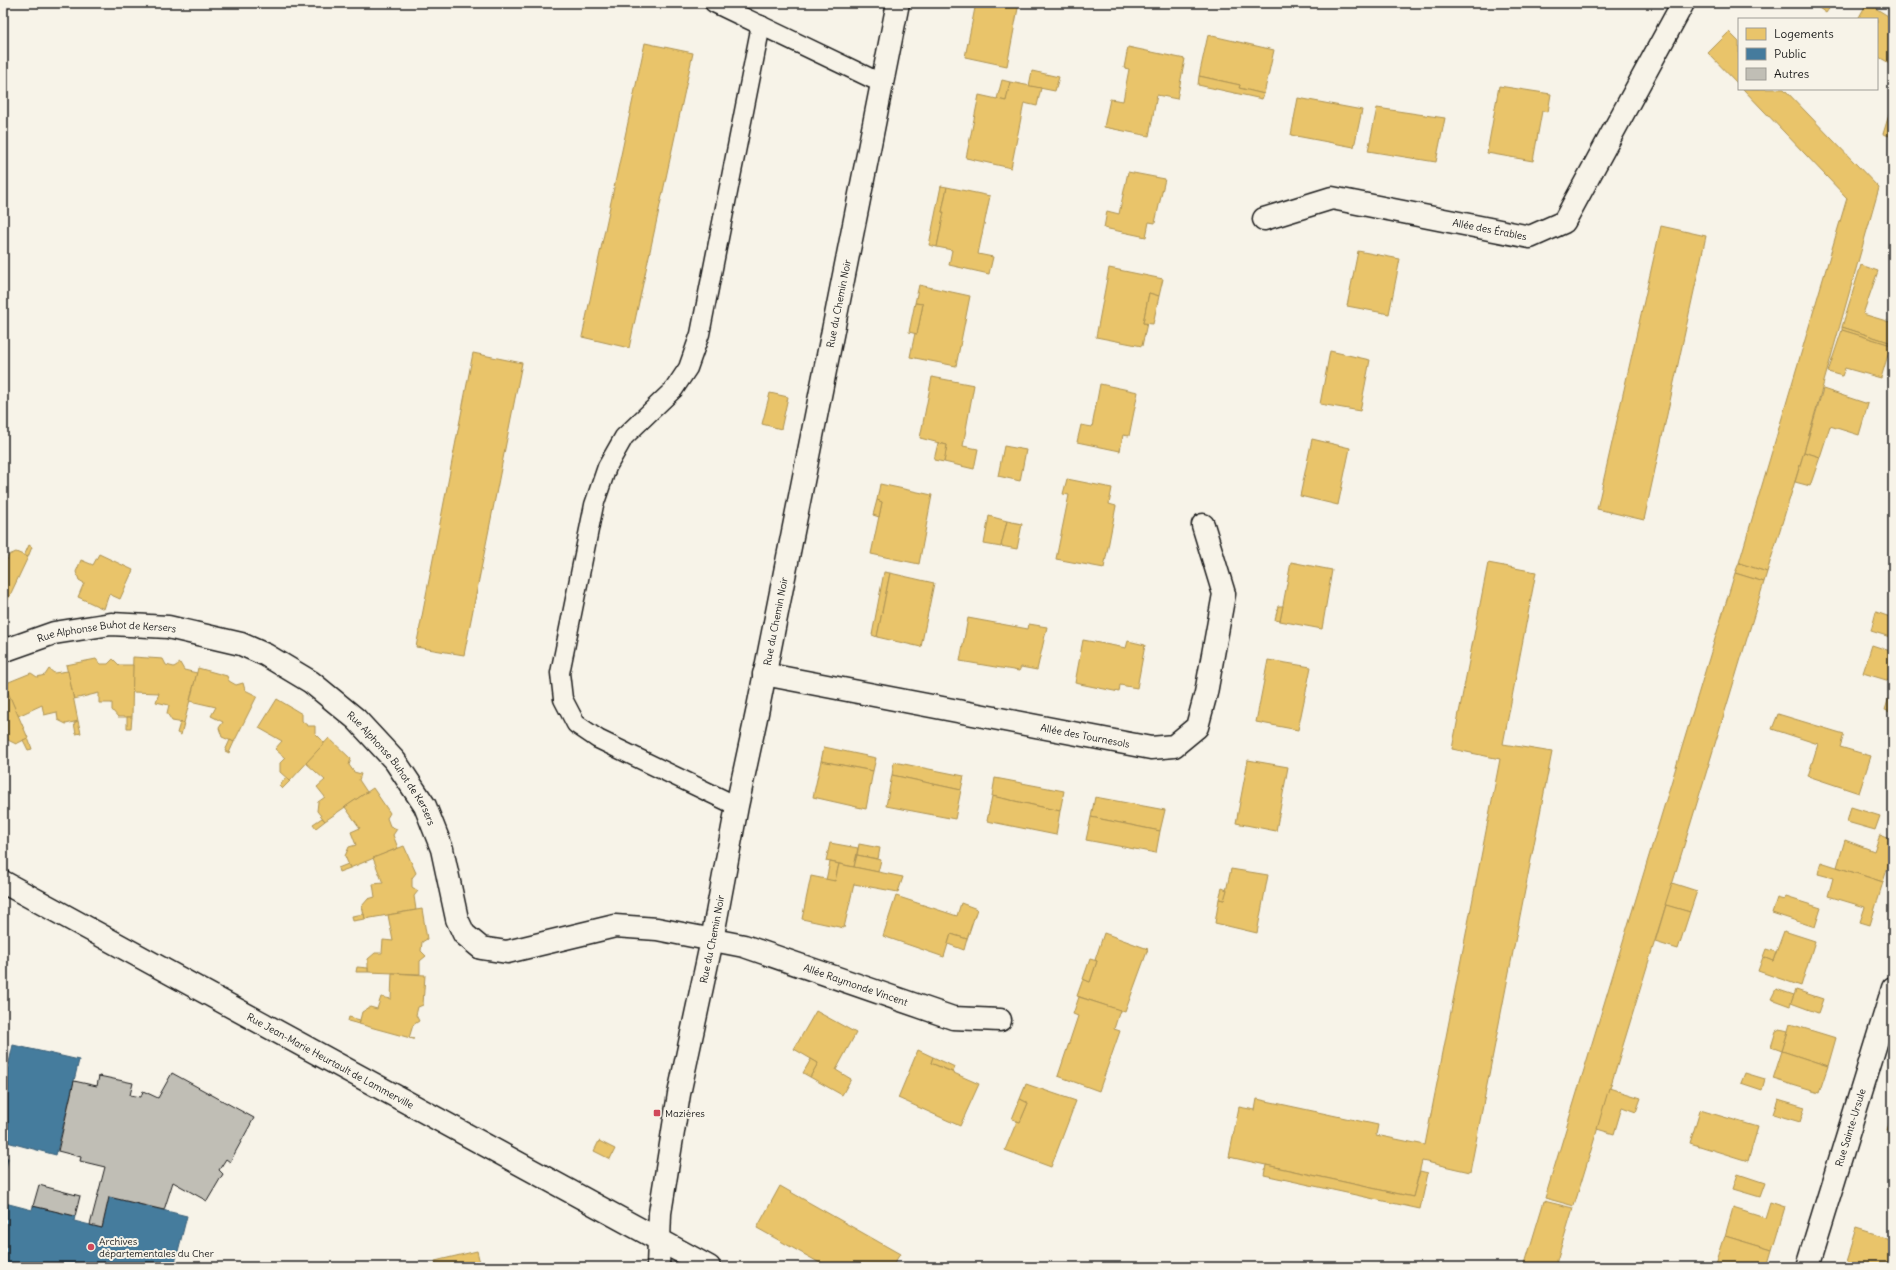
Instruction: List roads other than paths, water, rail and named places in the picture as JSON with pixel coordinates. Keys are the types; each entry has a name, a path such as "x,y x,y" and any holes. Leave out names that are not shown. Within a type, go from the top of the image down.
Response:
{"street":[{"name":"Rue du Chemin Noir","path":"658,1267 660,1213 679,1094 712,940 737,806 898,3"},
{"name":"Allée des Érables","path":"1264,219 1332,198 1530,237 1564,222 1683,3"},
{"name":"Allée des Tournesols","path":"764,674 1151,748 1174,746 1197,727 1206,693 1224,594 1203,525"},
{"name":"Rue Alphonse Buhot de Kersers","path":"3,651 54,633 111,624 168,627 241,644 266,655 311,682 356,719 395,761 424,806 442,849 457,919 464,934 481,948 507,952 615,926 657,929 712,940"},
{"name":"Rue Jean-Marie Heurtault de Lammerville","path":"3,882 709,1267"},
{"name":"Allée Raymonde Vincent","path":"712,940 744,946 953,1018 1000,1020"},
{"name":"Rue Sainte-Ursule","path":"1807,1267 1893,988"}],"lane":[{"path":"714,3 881,83"},
{"path":"737,806 598,739 576,724 563,699 560,673 594,505 608,467 624,437 674,389 685,374 700,334 761,25"}],"place":[{"name":"Mazières","path":"657,1113"},
{"name":"Archives départementales du Cher","path":"91,1247"}]}
